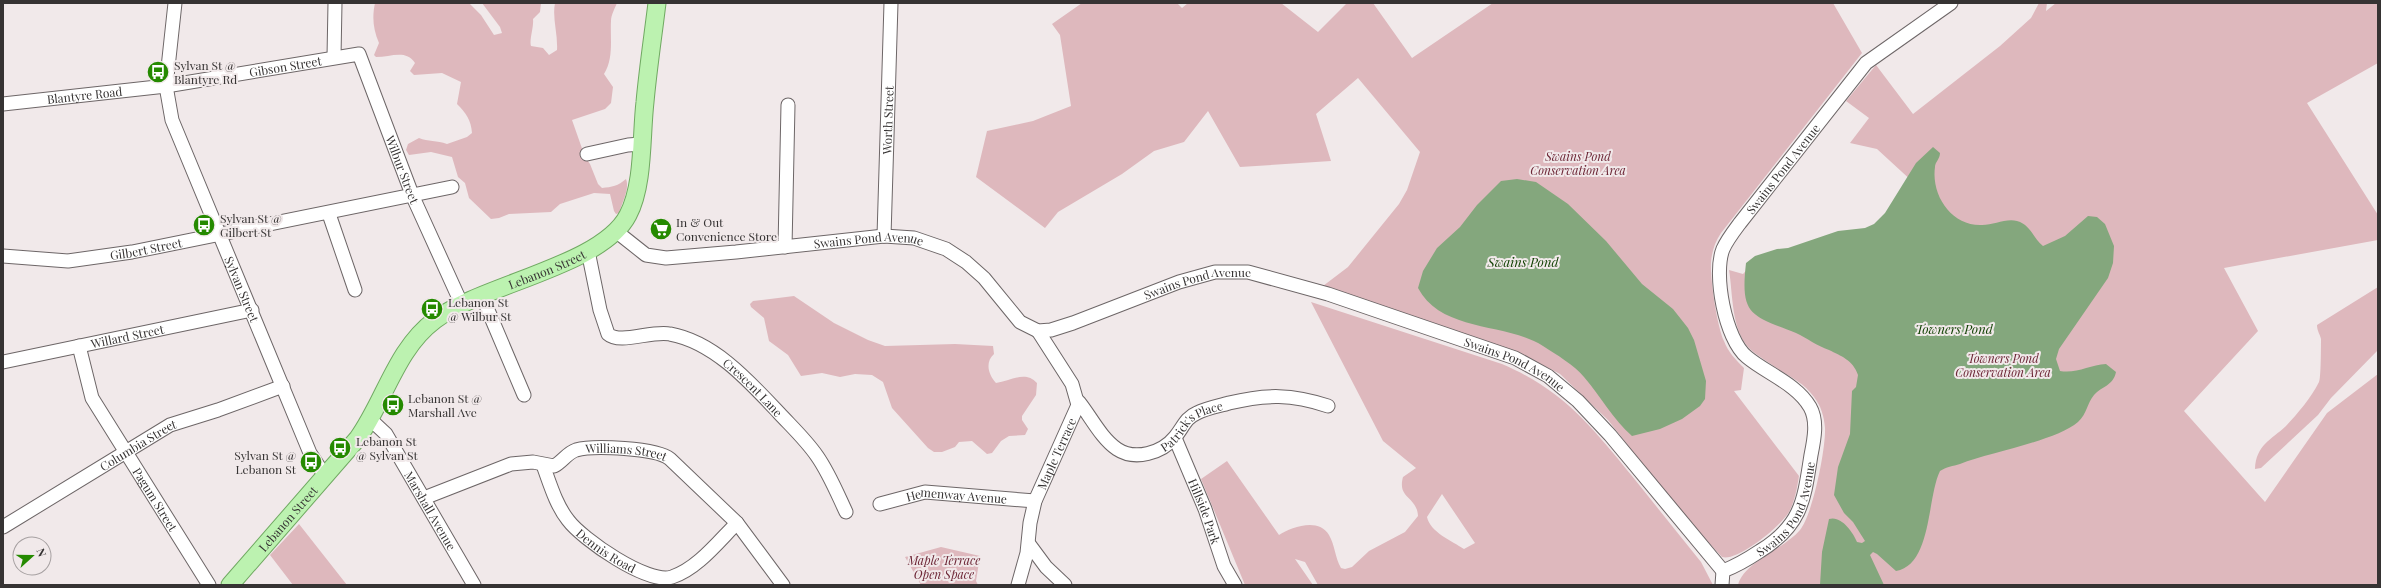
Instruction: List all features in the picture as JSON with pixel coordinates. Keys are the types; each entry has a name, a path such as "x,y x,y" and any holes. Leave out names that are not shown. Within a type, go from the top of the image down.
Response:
{"main road":[{"name":"Lebanon Street","path":"230,585 325,476 371,420 400,360 414,340 436,319 482,296 588,251 617,232 628,216 635,199 658,3"}],"street":[{"name":"Sylvan Street","path":"175,3 166,86 172,120 310,453 325,476"},
{"path":"334,57 335,3"},
{"name":"Worth Street","path":"884,236 891,3"},
{"name":"Swains Pond Avenue","path":"617,232 640,252 654,257 702,256 884,236 914,238 936,244 958,255 984,278 1020,322 1038,331 1047,331 1073,323 1199,275 1215,272 1241,271 1328,294 1501,353 1539,369 1578,401 1610,435 1722,571 1764,549 1790,528 1806,491 1814,432 1812,412 1803,396 1746,357 1734,340 1725,313 1720,280 1720,263 1724,248 1740,223 1866,63 1950,3"},
{"name":"Wilbur Street","path":"334,57 359,54 413,197 462,305"},
{"name":"Gibson Street","path":"166,86 290,67 334,57"},
{"name":"Blantyre Road","path":"3,104 166,86"},
{"path":"785,247 788,105"},
{"path":"587,154 628,144 641,144"},
{"name":"Gilbert Street","path":"3,256 68,261 132,252 329,214 452,188"},
{"path":"329,214 355,290"},
{"name":"Crescent Lane","path":"588,251 602,318 608,334 614,338 624,338 655,332 673,334 703,347 738,371 802,436 825,469 846,512"},
{"path":"482,296 524,396"},
{"name":"Willard Street","path":"3,362 252,310"},
{"name":"Maple Terrace","path":"1018,585 1029,544 1029,530 1035,500 1075,415 1079,402 1072,384 1038,331"},
{"name":"Pagum Street","path":"79,346 90,393 209,585"},
{"name":"Columbia Street","path":"3,527 125,451 170,425 218,410 283,386"},
{"name":"Patrick's Place","path":"1079,402 1103,435 1117,449 1127,454 1144,455 1155,451 1175,438 1186,420 1197,413 1257,396 1287,396 1306,399 1328,406"},
{"name":"Marshall Avenue","path":"371,420 385,432 474,585"},
{"name":"Hillside Park","path":"1175,438 1205,509 1224,566 1235,585"},
{"name":"Williams Street","path":"424,498 511,464 533,462 554,466 574,450 583,448 663,454 737,523 784,585"},
{"name":"Dennis Road","path":"543,465 557,501 574,527 615,557 653,577 670,578 685,570 737,523"},
{"name":"Hemenway Avenue","path":"880,504 925,492 1035,500"},
{"path":"1029,544 1046,567 1065,585"},
{"path":"1722,571 1722,585"}],"green space":[{"path":"375,3 469,3 481,15 494,35 502,33 500,27 482,3 541,3 540,12 533,19 531,46 543,48 549,55 557,50 554,14 555,3 617,3 611,19 611,48 609,61 604,74 613,87 611,103 605,109 572,120 585,157 590,164 598,184 602,188 609,187 618,185 626,179 627,187 619,213 616,214 614,211 610,194 594,193 560,204 551,212 509,214 491,219 469,198 465,183 458,177 452,157 431,152 409,155 406,150 408,144 419,138 447,144 467,137 472,133 468,117 457,104 461,82 442,73 414,75 410,71 415,63 407,56 398,55 376,57 374,55 379,43 375,33 374,23"},
{"name":"Swains Pond Conservation Area","path":"1082,3 1177,3 1182,8 1188,3 1281,3 1318,32 1347,3 1373,3 1412,58 1493,3 1833,3 1862,53 1721,233 1714,247 1711,262 1714,302 1721,334 1730,352 1744,368 1741,390 1734,391 1799,476 1797,490 1789,512 1777,526 1748,549 1729,557 1722,557 1682,514 1608,420 1560,374 1517,352 1323,286 1348,267 1399,204 1407,190 1420,152 1358,78 1316,114 1331,161 1240,167 1208,111 1184,142 1154,151 1122,174 1058,212 1045,228 976,177 987,131 1033,121 1071,106 1060,35 1052,24"},
{"name":"Towners Pond Conservation Area","path":"2039,3 2047,3 2046,11 2056,3 2378,3 2378,63 2307,103 2378,215 2378,240 2224,268 2258,331 2184,411 2265,502 2327,413 2378,374 2378,585 1738,585 1748,569 1793,537 1805,522 1810,510 1818,480 1825,437 1825,428 1823,415 1816,400 1810,392 1798,381 1756,354 1743,340 1734,311 1729,270 1743,274 1756,260 1871,232 1914,183 1877,149 1850,143 1869,118 1846,101 1876,65 1913,114 2000,46 2031,18"},
{"path":"2378,287 2378,350 2331,398 2318,415 2261,468 2255,469 2258,454 2261,449 2295,416 2308,400 2320,380 2321,339 2317,325"},
{"path":"794,296 834,323 868,340 885,346 955,344 993,346 994,354 989,361 989,372 996,383 1018,377 1028,377 1037,383 1036,395 1022,416 1022,420 1028,429 1025,435 1009,436 1001,441 992,453 987,454 972,441 959,442 955,447 942,452 934,452 928,448 892,408 883,382 872,375 855,374 840,377 822,373 801,376 788,355 769,341 764,318 751,307 750,304 753,301"},
{"path":"1311,302 1502,364 1542,385 1574,411 1603,441 1701,562 1713,585 1318,585 1305,562 1295,559 1313,585 1245,585 1201,479 1227,461 1279,535 1290,529 1305,525 1319,526 1329,535 1333,543 1337,560 1341,568 1345,569 1352,567 1369,551 1405,532 1418,516 1417,509 1405,494 1402,484 1403,477 1416,468 1383,441","holes":["1442,494 1475,543 1464,549 1442,536 1432,527 1427,517"]},
{"path":"299,524 347,585 293,585 270,555"},
{"name":"Maple Terrace Open Space","path":"941,547 980,556 976,581 978,585 921,585 905,557"}],"water":[{"name":"Towners Pond","path":"1933,147 1940,153 1935,165 1936,188 1945,206 1960,220 1970,224 1980,225 2008,220 2017,221 2026,225 2043,246 2065,236 2088,216 2097,217 2105,224 2114,246 2113,263 2108,278 2059,349 2056,359 2060,371 2066,372 2106,364 2116,372 2115,377 2110,383 2094,395 2081,419 2068,429 2039,440 1940,471 1922,544 1916,556 1908,566 1896,571 1877,554 1873,552 1870,555 1884,585 1820,585 1822,552 1829,519 1833,518 1846,525 1857,542 1862,543 1865,541 1853,522 1844,513 1834,495 1838,467 1850,434 1852,391 1856,387 1858,375 1850,362 1842,357 1796,333 1768,322 1752,311 1747,304 1745,294 1746,263 1755,256 1777,249 1788,248 1838,231 1865,228 1874,224 1885,213 1916,163"},
{"name":"Swains Pond","path":"1517,179 1536,182 1568,204 1606,241 1642,284 1673,309 1688,328 1694,340 1706,381 1705,399 1700,406 1682,419 1660,429 1632,436 1613,415 1584,377 1575,368 1543,346 1528,338 1458,320 1442,313 1429,302 1418,288 1423,271 1437,248 1460,227 1477,205 1501,181"}],"place":[{"name":"Sylvan St @ Blantyre Rd","path":"158,72"},
{"name":"Sylvan St @ Gilbert St","path":"204,225"},
{"name":"In & Out Convenience Store","path":"661,229"},
{"name":"Lebanon St @ Wilbur St","path":"432,309"},
{"name":"Lebanon St @ Marshall Ave","path":"393,405"},
{"name":"Lebanon St @ Sylvan St","path":"340,448"},
{"name":"Sylvan St @ Lebanon St","path":"311,462"}]}
